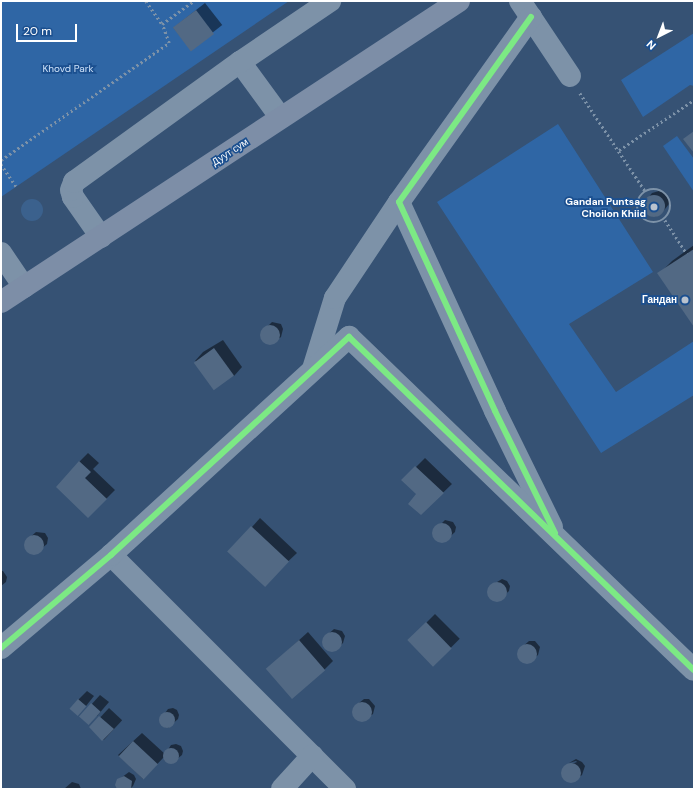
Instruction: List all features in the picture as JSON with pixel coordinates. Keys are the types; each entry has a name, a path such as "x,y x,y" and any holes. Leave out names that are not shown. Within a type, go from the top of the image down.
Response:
{"main road":[{"name":"Дуут сум","path":"1,302 459,1"}],"street":[{"path":"101,237 73,197 72,190 74,182 240,62 330,1"},
{"path":"313,370 335,298 526,9 570,76"},
{"path":"240,62 281,118"},
{"path":"399,202 495,412 559,540"},
{"path":"1,253 24,287"},
{"path":"1,648 111,555 349,338 694,670"},
{"path":"111,555 346,789"},
{"path":"282,789 312,756"}],"path":[{"path":"1,160 169,43 162,24 146,1"},
{"path":"162,24 194,1"},
{"path":"582,96 645,191"},
{"path":"619,150 694,100"},
{"path":"1,164 16,186"},
{"path":"655,189 665,192 671,201 671,212 665,220 656,224 647,222 640,216 637,208 638,198 645,191 655,189"},
{"path":"665,220 686,254"}],"green space":[{"name":"Khovd Park","path":"1,1 289,1 1,197"},
{"path":"694,33 694,86 690,85 643,117 621,80"},
{"path":"558,124 653,272 569,324 616,392 694,341 694,395 601,453 437,202"},
{"path":"677,136 694,159 694,192 663,146"}],"shaded area":[{"path":"32,199 40,202 43,210 40,218 32,221 24,218 21,210 24,202"}],"building":[{"path":"196,10 214,34 191,51 173,27"},
{"path":"694,131 694,153 683,139"},
{"path":"654,195 662,198 665,206 662,214 654,217 646,214 643,206 646,198"},
{"name":"Гандан","path":"694,249 694,327 657,273"},
{"path":"270,325 277,328 280,335 277,342 270,345 263,342 260,335 263,328"},
{"path":"214,348 234,376 214,390 194,363"},
{"path":"79,461 91,472 85,478 107,499 88,518 56,487"},
{"path":"415,466 444,493 421,515 408,504 416,494 401,480"},
{"path":"442,523 449,526 452,533 449,540 442,543 435,540 432,533 435,526"},
{"path":"251,526 289,561 265,587 227,552"},
{"path":"34,535 41,538 44,545 41,552 34,555 27,552 24,545 27,538"},
{"path":"497,582 504,585 507,592 504,599 497,602 490,599 487,592 490,585"},
{"path":"426,622 452,649 433,667 407,640"},
{"path":"332,632 339,635 342,642 339,649 332,652 325,649 322,642 325,635"},
{"path":"299,640 325,670 292,699 266,669"},
{"path":"527,644 534,647 537,654 534,661 527,664 520,661 517,654 520,647"},
{"path":"78,699 86,706 78,716 69,709"},
{"path":"362,702 369,705 372,712 369,719 362,722 355,719 352,712 355,705"},
{"path":"91,703 101,712 89,725 79,716"},
{"path":"164,712 170,712 175,717 173,726 170,728 164,728 159,723 159,717"},
{"path":"99,716 114,729 102,741 89,727"},
{"path":"133,741 158,764 144,780 119,756"},
{"path":"168,748 174,748 179,753 177,762 174,764 168,764 163,759 163,753"},
{"path":"571,763 578,766 581,773 578,780 571,783 564,780 561,773 564,766"},
{"path":"124,776 132,781 131,789 117,789 115,785 117,779"}],"cycle path":[{"path":"531,17 399,202 495,411 555,533"},
{"path":"1,648 111,555 349,337 694,670"}],"place":[{"name":"Gandan Puntsag Choilon Khiid","path":"654,207"},
{"name":"Гандан","path":"685,300"}]}
